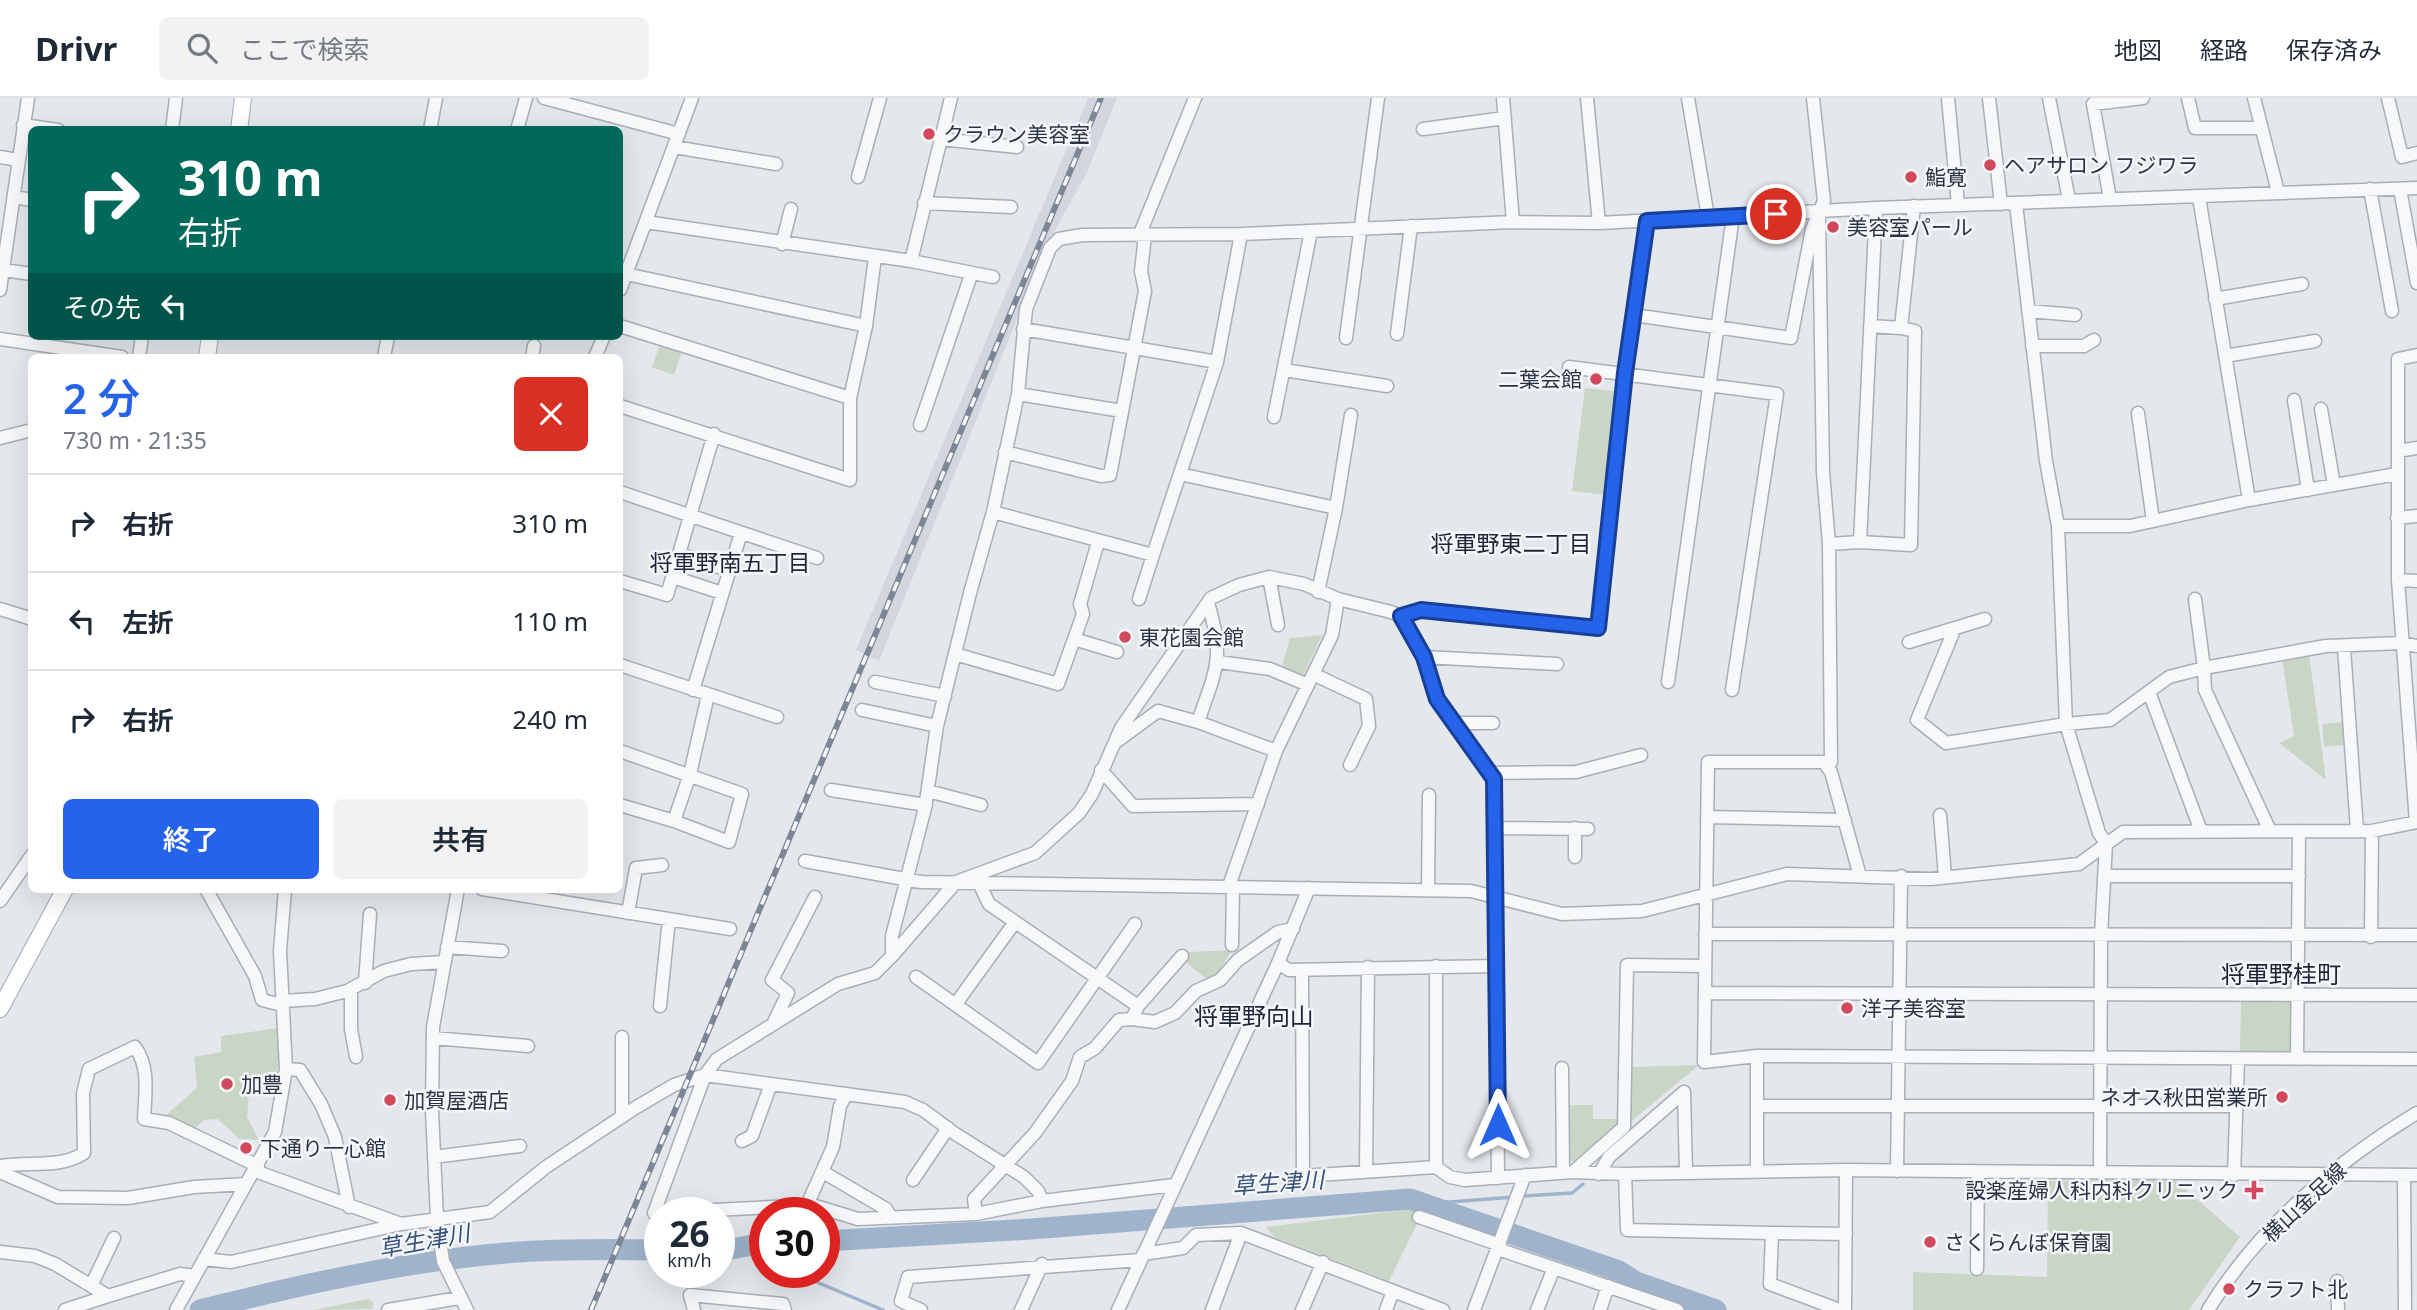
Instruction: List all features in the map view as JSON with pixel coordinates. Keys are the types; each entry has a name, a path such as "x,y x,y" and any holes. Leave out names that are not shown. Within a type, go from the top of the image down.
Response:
{"main road":[{"path":"240,126 243,98"},
{"path":"0,1009 63,893"}],"street":[{"path":"0,290 27,98"},
{"path":"172,126 176,98"},
{"path":"431,126 436,98"},
{"path":"518,126 526,98"},
{"path":"544,98 592,103 679,134"},
{"path":"623,282 692,98"},
{"path":"858,177 880,98"},
{"path":"911,261 951,98"},
{"path":"1004,452 1101,476 1110,475 1145,291 1141,271 1142,236 1195,98"},
{"path":"1346,338 1378,98"},
{"path":"1503,98 1513,222"},
{"path":"1587,98 1599,223"},
{"path":"1688,98 1708,217"},
{"path":"1634,315 1791,338 1812,229 1824,201 1813,98"},
{"path":"1948,98 1958,205"},
{"path":"1989,98 2001,204"},
{"path":"2049,98 2069,200"},
{"path":"2110,199 2093,104 2143,98"},
{"path":"2188,98 2195,128 2260,128"},
{"path":"2254,98 2278,192"},
{"path":"2388,98 2402,157 2417,153"},
{"path":"1423,129 1505,118"},
{"path":"23,125 30,126"},
{"path":"940,139 1017,147"},
{"path":"674,147 776,164"},
{"path":"0,157 18,160"},
{"path":"892,956 892,936 926,805 937,726 993,512 1018,394 1023,329 1037,275 1049,248 1059,239 1082,235 1241,234 1513,222 1599,223 1914,206 2417,188"},
{"path":"2370,189 2392,311"},
{"path":"2400,189 2417,283"},
{"path":"14,197 28,199"},
{"path":"2199,197 2249,500"},
{"path":"924,204 1011,207"},
{"path":"2016,204 2046,461 2058,526 2066,724 2099,833 2106,843 2101,936 2100,1172"},
{"path":"1900,328 1914,206"},
{"path":"1860,542 1876,208"},
{"path":"782,244 791,209"},
{"path":"1819,211 1823,308 1823,472 1829,544 1831,762 1708,762 1704,1062 1757,1056 2417,1059"},
{"path":"1668,682 1733,216"},
{"path":"749,1208 654,1213 705,1075 717,1059 838,984 875,972 956,882 1035,853 1079,813 1092,794 1121,728 1211,598 1239,585 1269,577 1304,584 1338,599 1401,616 1421,610 1598,628 1625,373 1647,221"},
{"path":"646,222 911,261 971,275 993,277"},
{"path":"1397,334 1411,226"},
{"path":"1274,417 1311,231"},
{"path":"1139,600 1217,362 1241,234"},
{"path":"623,407 850,480 850,398 866,326 875,257"},
{"path":"3,270 28,273"},
{"path":"626,274 866,326"},
{"path":"920,425 971,275"},
{"path":"2216,299 2302,284"},
{"path":"2028,311 2075,315"},
{"path":"1829,544 1860,542 1911,545 1914,331 1870,326"},
{"path":"623,327 850,398"},
{"path":"1023,329 1217,362"},
{"path":"0,339 102,354"},
{"path":"2032,346 2084,346 2094,340"},
{"path":"2225,356 2315,341"},
{"path":"805,861 906,881 1471,891 1520,906 1562,914 1642,911 1787,874 1945,877 2079,864 2123,832 2372,831 2416,822 2398,580 2397,474 2398,359 2417,355"},
{"path":"1569,367 1777,394 1732,690"},
{"path":"1284,369 1387,386"},
{"path":"1018,394 1122,411"},
{"path":"2294,400 2308,490"},
{"path":"2321,409 2334,485"},
{"path":"2138,413 2153,521"},
{"path":"1318,592 1336,508 1351,415"},
{"path":"2298,426 2324,423"},
{"path":"0,439 28,431"},
{"path":"623,582 667,595 714,434"},
{"path":"2398,451 2417,448"},
{"path":"1180,474 1336,508"},
{"path":"2058,526 2130,526 2249,500 2397,474"},
{"path":"623,493 817,558"},
{"path":"993,512 1153,555"},
{"path":"2397,518 2417,516"},
{"path":"693,690 741,533"},
{"path":"955,654 1058,684 1083,614 1080,604 1098,542"},
{"path":"679,554 729,570"},
{"path":"673,577 722,593"},
{"path":"1269,577 1278,625"},
{"path":"2398,580 2417,581"},
{"path":"2195,598 2206,690 2270,831"},
{"path":"1232,945 1231,886 1276,751 1332,635 1338,599"},
{"path":"1198,722 1219,662 1217,634 1208,603"},
{"path":"0,609 28,618"},
{"path":"1401,616 1424,657 1437,699 1494,779 1497,828 1498,1178"},
{"path":"1909,642 1985,619"},
{"path":"1955,628 1917,720 1946,743 2066,724 2110,720 2169,677 2204,668 2326,646 2344,648 2402,643 2417,646"},
{"path":"1074,639 1117,652"},
{"path":"2344,648 2357,830"},
{"path":"1424,657 1557,664"},
{"path":"1219,662 1270,669 1366,699 1369,726 1350,765"},
{"path":"623,666 777,717"},
{"path":"875,682 945,696"},
{"path":"2149,692 2201,831"},
{"path":"674,821 690,774 708,695"},
{"path":"862,710 937,726"},
{"path":"1113,745 1158,711 1198,722 1276,751"},
{"path":"1452,723 1493,723"},
{"path":"623,752 742,794 729,842 623,805"},
{"path":"1490,773 1576,772 1641,755"},
{"path":"1824,762 1831,772 1860,876"},
{"path":"1101,770 1133,806 1258,804"},
{"path":"831,790 926,805"},
{"path":"928,791 981,804"},
{"path":"1428,890 1429,795"},
{"path":"1940,815 1945,877"},
{"path":"1707,817 1844,820"},
{"path":"1497,828 1581,828 1575,857"},
{"path":"2297,1059 2299,831"},
{"path":"2371,937 2372,831"},
{"path":"0,901 28,861"},
{"path":"628,913 636,868 662,865"},
{"path":"2104,876 2298,876"},
{"path":"1897,1171 1901,877"},
{"path":"979,883 989,904 1097,978 1135,1013 1156,1022 1175,1013 1196,991 1220,980 1238,960 1278,932 1293,929"},
{"path":"1118,1310 1310,888"},
{"path":"208,893 254,976 262,1000 282,1003 315,999 351,989 384,971 411,964 444,962"},
{"path":"176,1310 275,1132 286,1069 280,951 285,893"},
{"path":"457,893 433,1038 434,1157 443,1261 457,1295 467,1310"},
{"path":"534,893 559,895 628,913 730,929"},
{"path":"773,1024 788,993 772,980 815,897"},
{"path":"365,983 370,915"},
{"path":"660,1006 669,919"},
{"path":"955,1005 1015,922"},
{"path":"916,978 1038,1063 1135,924"},
{"path":"1705,934 2299,937 2417,935"},
{"path":"447,947 502,951"},
{"path":"976,1214 974,1199 1035,1133 1065,1092 1080,1057 1095,1048 1119,1020 1135,1013 1182,956"},
{"path":"1278,963 1289,970 1497,965"},
{"path":"1568,1172 1623,1127 1627,965 1704,965"},
{"path":"1436,966 1436,1167"},
{"path":"1366,1171 1368,967"},
{"path":"1302,970 1303,1176 1436,1167 1450,1177 1465,1180 1568,1172 1625,1174 1846,1170 2411,1175 2405,1310"},
{"path":"351,989 351,1029 356,1057"},
{"path":"1705,993 2417,995"},
{"path":"622,1037 622,1117"},
{"path":"433,1038 528,1046"},
{"path":"0,1166 70,1162 84,1153 83,1093 89,1069 135,1047 142,1056 145,1081 144,1119 169,1123 257,1168 349,1207 401,1224"},
{"path":"1757,1056 1757,1171"},
{"path":"2234,1175 2238,1060"},
{"path":"1562,1068 1568,1172"},
{"path":"286,1069 300,1070 321,1104 335,1137 349,1207"},
{"path":"204,1259 231,1262 401,1224 438,1223 490,1212 545,1167 622,1117 674,1085 705,1075 905,1102 923,1110 1024,1177 1038,1191 1042,1201"},
{"path":"742,1141 752,1136 771,1084"},
{"path":"1599,1174 1609,1157 1684,1092 1686,1172"},
{"path":"811,1197 833,1147 840,1106 846,1095"},
{"path":"1758,1106 2236,1106"},
{"name":"横山金足線","path":"2208,1310 2221,1289 2272,1229 2328,1175 2387,1131 2417,1113"},
{"path":"913,1180 948,1128"},
{"path":"434,1157 520,1146"},
{"path":"1772,1233 1770,1284 1843,1310 1846,1170"},
{"path":"0,1172 58,1197 128,1198 194,1187 246,1184"},
{"path":"823,1172 886,1209 891,1217"},
{"path":"1977,1269 1978,1172"},
{"path":"1625,1174 1627,1230 1846,1234"},
{"path":"1474,1310 1525,1175"},
{"path":"840,1214 858,1219 976,1214 1042,1201 1172,1191"},
{"path":"1419,1217 1500,1245 1553,1268 1677,1310"},
{"path":"1212,1310 1241,1233"},
{"path":"921,1310 901,1301 908,1277 1143,1254 1182,1248 1195,1235 1241,1233 1323,1262 1443,1310"},
{"path":"90,1286 114,1238"},
{"path":"0,1252 35,1256 55,1264 108,1296"},
{"path":"1303,1310 1323,1262"},
{"path":"1021,1310 1042,1264"},
{"path":"1537,1310 1553,1268"},
{"path":"65,1310 180,1274 195,1278"},
{"path":"2337,1281 2337,1310"},
{"path":"1600,1310 1608,1286"},
{"path":"1385,1310 1393,1291"},
{"path":"388,1310 457,1295"},
{"path":"694,1310 690,1295 783,1304 785,1310"}],"shaded area":[{"path":"1088,98 1117,98 1087,172 1046,247 879,661 856,650"}],"green space":[{"path":"660,344 682,352 674,375 652,367"},
{"path":"1585,388 1620,392 1607,495 1572,491"},
{"path":"1322,635 1302,678 1282,666 1290,638"},
{"path":"2309,654 2326,780 2279,743 2294,736 2282,659"},
{"path":"2342,722 2344,745 2324,747 2322,724"},
{"path":"1232,950 1216,977 1208,980 1183,960 1190,952"},
{"path":"2241,1000 2290,1002 2292,1050 2288,1055 2240,1054"},
{"path":"279,1028 277,1085 250,1082 247,1117 259,1140 239,1139 218,1119 204,1120 192,1131 165,1116 197,1088 194,1057 221,1052 221,1036"},
{"path":"1699,1065 1628,1124 1631,1067"},
{"path":"1567,1105 1593,1105 1593,1119 1619,1119 1617,1126 1573,1162 1567,1156"},
{"path":"2174,1179 2240,1237 2189,1310 1913,1310 1913,1272 2047,1277 2048,1181"},
{"path":"1413,1209 1417,1224 1389,1281 1274,1237 1266,1227"},
{"path":"368,1299 373,1302 373,1309 313,1310"}],"waterway":[{"path":"1522,1196 1572,1193 1583,1184"},
{"path":"1424,1204 1514,1197"},
{"name":"草生津川","path":"840,1240 1031,1229 1410,1199 1619,1271 1636,1282 1716,1310"},
{"name":"草生津川","path":"735,1248 749,1246"},
{"name":"草生津川","path":"200,1310 275,1292 428,1262 505,1253 644,1250"},
{"path":"831,1288 883,1310"}],"railway":[{"path":"591,1310 1101,98"}],"place":[{"name":"クラウン美容室","path":"929,134"},
{"name":"ヘアサロン フジワラ","path":"1990,165"},
{"name":"鮨寛","path":"1911,177"},
{"name":"美容室パール","path":"1833,227"},
{"name":"二葉会館","path":"1596,379"},
{"name":"東花園会館","path":"1125,637"},
{"name":"洋子美容室","path":"1847,1008"},
{"name":"加豊","path":"227,1084"},
{"name":"ネオス秋田営業所","path":"2282,1097"},
{"name":"加賀屋酒店","path":"390,1100"},
{"name":"下通り一心館","path":"246,1148"},
{"name":"設楽産婦人科内科クリニック","path":"2254,1190"},
{"name":"さくらんぼ保育園","path":"1930,1242"},
{"name":"クラフト北","path":"2229,1289"}],"district":[{"name":"将軍野東二丁目","path":"1511,543"},
{"name":"将軍野南五丁目","path":"730,562"},
{"name":"将軍野桂町","path":"2281,973"},
{"name":"将軍野向山","path":"1254,1015"}],"route":[{"path":"1498,1125 1497,805 1494,779 1437,699 1424,657 1401,616 1421,610 1511,617 1598,628 1625,373 1647,221 1776,214"}]}
